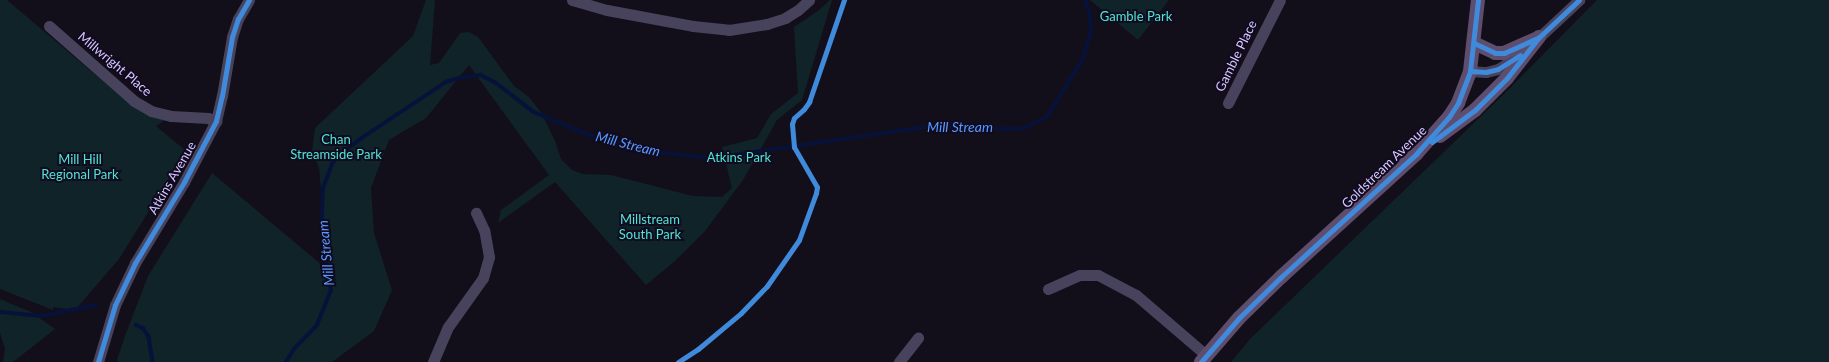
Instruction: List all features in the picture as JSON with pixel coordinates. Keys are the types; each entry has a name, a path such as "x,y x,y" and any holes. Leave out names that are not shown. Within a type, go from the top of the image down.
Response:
{"main road":[{"name":"Goldstream Avenue","path":"1204,359 1239,318 1281,277 1416,154 1458,103 1470,71 1478,0"},
{"path":"1474,43 1495,53 1504,53 1539,37"},
{"path":"1416,154 1475,110 1507,78 1539,37"}],"street":[{"name":"Atkins Avenue","path":"98,362 115,305 135,263 184,182 216,121 222,96 232,37 238,19 249,0"},
{"path":"572,0 607,10 693,26 729,30 768,24 785,18 798,10 809,0"},
{"name":"Gamble Place","path":"1228,103 1280,0"},
{"path":"1470,71 1486,72 1498,69 1510,63 1579,0"},
{"name":"Millwright Place","path":"49,26 134,100 151,111 171,116 208,118 216,121"},
{"path":"433,362 448,327 483,278 489,257 484,230 476,212"},
{"path":"1048,289 1080,275 1098,276 1136,295 1204,359"},
{"path":"899,362 918,338"}],"green space":[{"name":"Mill Hill Regional Park","path":"0,0 7,0 131,105 156,118 165,120 156,126 186,151 119,259 75,310 53,307 53,310 0,289"},
{"path":"426,0 435,0 430,65 439,63 460,33 469,32 478,37 514,86 529,97 542,114 555,141 561,159 572,170 583,174 611,175 693,196 722,197 732,188 722,147 757,138 771,114 798,93 794,27 832,0 802,100 777,120 743,180 705,231 675,261 646,285 555,182 498,223 501,210 549,175 469,65 426,118 389,140 371,188 374,233 392,290 374,331 332,362 119,362 117,360 125,336 148,276 212,173 329,271 319,168 312,152 315,128 413,36"},
{"name":"Gamble Park","path":"1090,0 1169,0 1138,40"},
{"path":"1597,0 1829,0 1829,362 1231,362 1250,339 1505,93"},
{"path":"0,299 31,312 55,329 13,362 3,362 5,348 0,333"}],"waterway":[{"name":"Mill Stream","path":"286,362 294,349 317,325 331,291 323,247 322,212 323,188 332,164 338,156 362,138 446,82 459,78 481,75 495,82 534,112 599,139 657,152 713,158 939,125 976,125 1001,129 1024,128 1047,117 1083,59 1091,31 1090,15 1085,0"},
{"name":"Mill Stream","path":"0,312 42,316 95,305"},
{"name":"Mill Stream","path":"136,325 143,328 149,337 153,362"}],"cycle path":[{"path":"98,362 115,305 135,263 184,182 216,121 222,96 232,37 238,19 249,0"},
{"path":"678,362 698,349 741,313 767,286 799,240 817,187 794,147 792,124 794,118 809,102 844,0"},
{"path":"1201,362 1239,318 1281,277 1416,154 1449,117 1458,103 1470,71 1478,0"},
{"path":"1535,41 1579,0"},
{"path":"1432,142 1475,110 1507,78 1539,37"},
{"path":"1474,43 1495,53 1504,53 1537,38"},
{"path":"1470,71 1486,72 1498,69 1520,55"}],"park label":[{"name":"Chan Streamside Park","path":"336,148"},
{"name":"Atkins Park","path":"739,157"},
{"name":"Millstream South Park","path":"650,228"}]}
